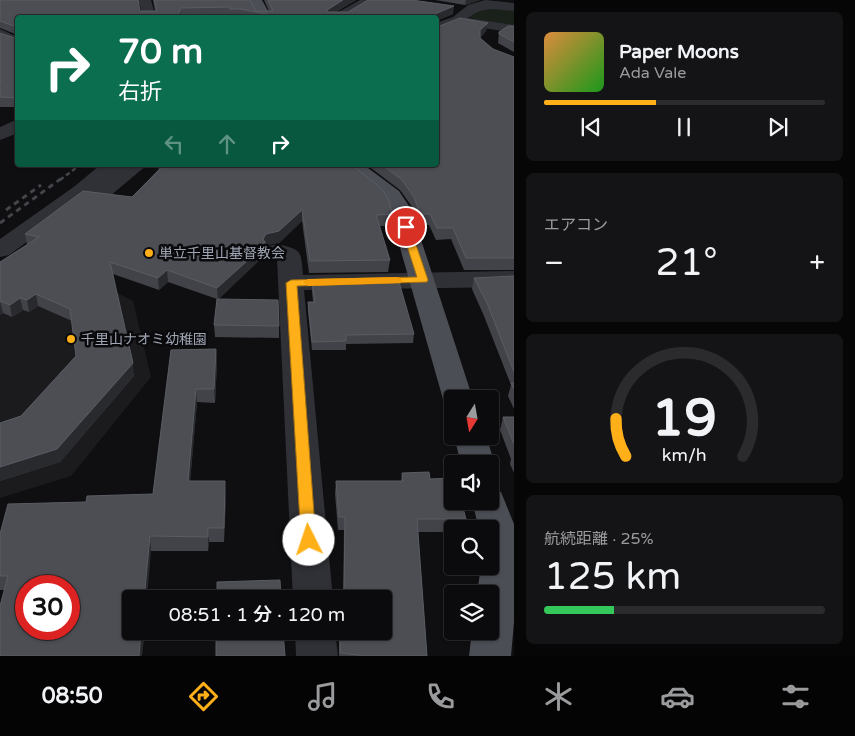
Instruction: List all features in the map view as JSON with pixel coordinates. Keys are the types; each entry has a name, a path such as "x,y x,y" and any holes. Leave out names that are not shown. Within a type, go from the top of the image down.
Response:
{"main road":[{"path":"255,0 263,15"},
{"path":"354,167 390,196 400,209 455,390"},
{"path":"490,656 510,541 494,510"}],"street":[{"path":"141,0 146,3 148,15"},
{"path":"341,15 370,0"},
{"path":"439,28 463,15 479,2 514,7"},
{"path":"447,8 508,29"},
{"path":"489,39 508,29"},
{"path":"0,33 15,53"},
{"path":"0,134 15,127"},
{"path":"0,250 83,191 110,167"},
{"path":"95,196 134,167"},
{"path":"277,251 289,255 312,590"},
{"path":"291,283 514,279"},
{"path":"316,640 317,656"}],"shaded area":[{"path":"477,9 514,9 514,26 471,19 469,15"},
{"name":"千里山ナオミ幼稚園","path":"16,251 91,280 133,301 151,377 71,476 0,498 0,262"}],"building":[{"path":"0,0 138,0 140,11 157,11 154,0 250,0 256,11 273,11 268,0 343,0 327,10 328,12 348,12 368,0 412,0 454,6 435,15 271,15 230,9 229,7 180,8 179,15 15,15 15,26 0,21"},
{"path":"460,18 488,23 480,30 480,38 493,49 514,57 514,258 466,258 453,228 437,228 430,214 420,214 414,197 401,179 385,167 439,167 439,26"},
{"path":"508,26 514,26 514,42 499,34"},
{"path":"0,33 15,38 15,98 0,97 0,81 2,80 0,80"},
{"path":"162,167 354,167 383,190 388,199 393,214 376,215 390,260 310,261 302,210 279,231 266,234 263,239 266,244 217,288 167,270 158,278 110,262 133,363 57,449 0,467 0,423 21,416 76,356 70,309 36,294 27,300 20,298 10,305 0,301 0,262 39,237 25,234 83,191 132,197"},
{"path":"514,276 514,372 487,303 474,278"},
{"path":"399,282 414,334 346,335 346,341 312,342 308,302 315,302 312,283"},
{"path":"217,299 278,300 279,326 214,325"},
{"path":"216,349 214,389 196,389 188,481 225,481 224,528 208,528 208,537 150,536 145,590 122,590 122,640 140,640 139,656 0,656 0,606 8,576 0,576 0,534 8,504 86,502 87,496 153,494 171,350"},
{"path":"503,417 514,417 514,444"},
{"path":"429,472 430,479 444,478 444,510 464,510 466,519 417,519 427,656 359,656 340,653 340,640 392,640 392,590 344,590 345,517 339,517 336,481 403,481 402,473"},
{"path":"280,580 281,590 217,590 217,582"},
{"path":"216,640 284,640 285,656 216,656"}],"railway":[{"path":"191,15 192,0"},
{"path":"60,180 77,167"},
{"path":"0,223 62,178"},
{"path":"6,210 41,185"}],"slow traffic":[{"path":"308,282 397,281"}],"place":[{"name":"単立千里山基督教会","path":"149,253"},
{"name":"千里山ナオミ幼稚園","path":"71,339"}],"route":[{"path":"309,540 291,283 423,280 406,227"}]}
